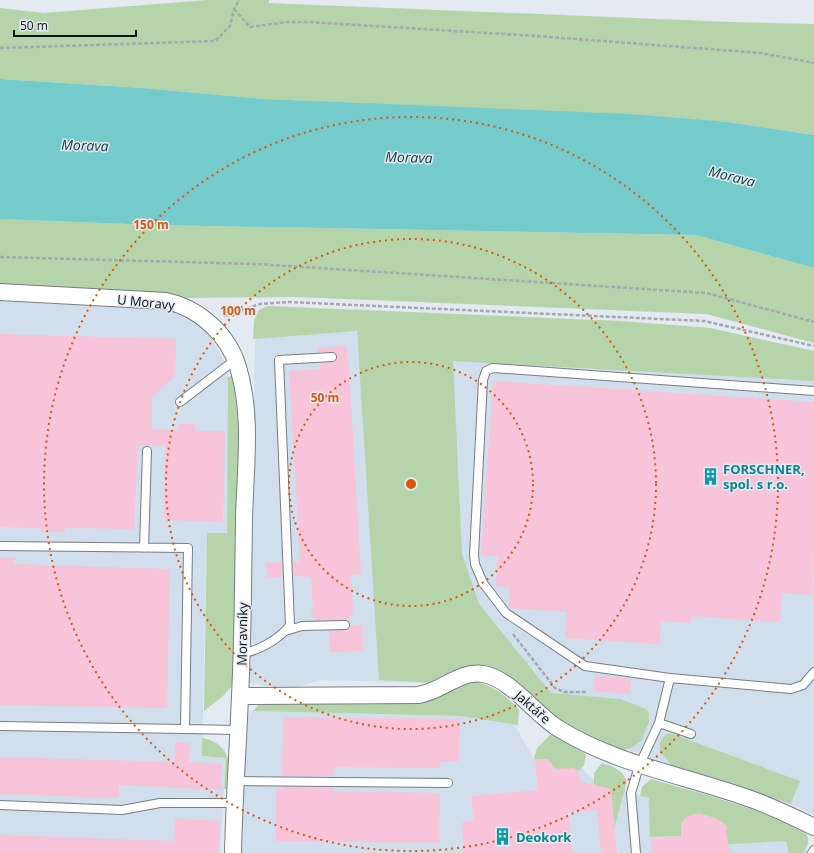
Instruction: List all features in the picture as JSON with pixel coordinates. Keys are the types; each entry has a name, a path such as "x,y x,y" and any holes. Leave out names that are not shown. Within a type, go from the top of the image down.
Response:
{"street":[{"name":"U Moravy","path":"0,292 166,301 177,303 209,322 224,340 235,360 243,389 246,415"},
{"name":"Moravníky","path":"233,853 235,781 242,653 246,415"},
{"name":"Jaktáře","path":"240,696 418,695 426,694 462,676 473,673 491,676 507,684 541,716 556,727 596,750 639,766 741,796 780,810 814,827"}],"lane":[{"path":"285,631 290,625 290,616 278,360 332,357"},
{"path":"180,402 235,360"},
{"path":"814,391 492,368 486,371 483,388 475,564 483,583 510,615 585,666 670,678 791,689 803,686 814,672"},
{"path":"144,548 147,451"},
{"path":"0,546 188,548 185,730"},
{"path":"242,653 253,652 285,631 302,626 345,625"},
{"path":"636,853 631,793 639,766 659,723 670,678"},
{"path":"659,723 691,734"},
{"path":"0,726 238,730"},
{"path":"235,781 448,783"},
{"path":"0,805 122,810 160,803 234,804"}],"path":[{"path":"0,48 215,41 230,26 234,9 240,0"},
{"path":"234,9 250,27 287,22 308,22 536,36 761,53 814,63"},
{"path":"0,257 256,264 707,293 814,322"},
{"path":"209,322 260,304 288,302 704,321 814,346"},
{"path":"510,615 509,629 555,688 564,692 586,692"}],"shaded area":[{"path":"0,301 171,310 192,319 207,330 224,361 228,377 227,533 207,533 202,756 226,757 220,853 0,853"},
{"path":"355,309 710,328 814,351 814,816 796,806 616,746 522,687 513,678 493,668 473,666 460,669 435,683 320,680 299,687 266,686 250,683 255,339"},
{"path":"251,711 459,716 514,724 534,759 581,768 593,779 601,783 790,842 812,853 240,853 247,718"}],"green space":[{"path":"207,0 269,0 269,3 814,24 814,135 728,122 264,99 142,88 0,79 0,8 44,13"},
{"path":"0,219 154,225 696,235 814,268 814,343 706,314 296,297 186,298 0,288"},
{"path":"268,306 621,321 710,328 814,351 814,381 453,361 462,554 479,604 551,693 620,699 646,709 649,712 649,722 641,741 633,747 624,750 611,747 555,717 513,678 493,668 473,666 460,669 435,683 379,680 357,329 356,331 253,339 254,321 259,310"},
{"path":"232,376 235,391 240,444 233,685 222,697 204,711 207,533 227,533 228,377"},
{"path":"477,682 495,689 505,696 519,710 518,725 459,716 253,711 261,702"},
{"path":"670,733 800,781 791,804 715,778 672,766 660,751 660,743 664,736"},
{"path":"551,734 586,754 584,765 578,771 550,768 534,759 537,748"},
{"path":"202,738 219,745 227,755 229,760 227,789 224,789 226,758 202,756"},
{"path":"602,763 620,771 627,781 614,829 610,789 594,785 594,773"},
{"path":"651,779 733,803 780,819 797,827 806,834 808,839 807,846 803,853 789,853 786,841 681,847 680,836 650,837 649,798 640,796 642,787"}],"water":[{"name":"Morava","path":"0,79 142,88 264,99 630,114 728,122 814,135 814,268 696,235 154,225 0,219"}],"building":[{"path":"0,334 176,339 175,376 152,397 152,430 178,430 178,424 195,424 195,431 225,431 223,522 164,520 165,445 138,446 134,529 65,528 65,532 40,532 40,528 0,527"},
{"path":"346,346 349,368 361,574 351,575 353,613 347,620 316,620 310,614 313,610 311,577 293,576 293,562 300,561 289,371 321,369 320,363 335,362 337,356 334,352 318,352 317,348"},
{"name":"FORSCHNER, spol. s r.o.","path":"493,381 814,402 814,550 811,595 782,593 780,622 691,616 691,623 661,621 660,644 565,638 567,612 509,608 509,587 496,586 498,556 481,555"},
{"path":"0,557 15,557 14,564 170,569 167,708 0,705"},
{"path":"282,562 282,577 267,577 266,563"},
{"path":"350,625 362,625 363,651 330,652 329,631 346,630"},
{"path":"595,675 631,679 630,694 594,691"},
{"path":"283,717 460,719 459,761 440,762 440,768 334,767 334,776 282,776"},
{"path":"175,742 190,743 189,762 222,764 221,790 119,785 119,798 0,794 0,757 174,762"},
{"path":"535,759 548,759 555,769 574,768 578,771 581,782 611,789 617,853 601,853 597,810 568,812 572,853 464,853 462,822 474,820 471,796 538,790"},
{"path":"282,787 334,787 334,791 440,793 439,843 276,841 276,790 282,790"},
{"path":"699,813 715,818 727,826 726,832 730,853 652,853 651,838 681,837 681,823 686,817"},
{"path":"175,819 220,821 218,853 0,853 0,835 174,841"}],"place":[{"name":"FORSCHNER, spol. s r.o.","path":"710,476"},
{"name":"Deokork","path":"503,837"}]}
